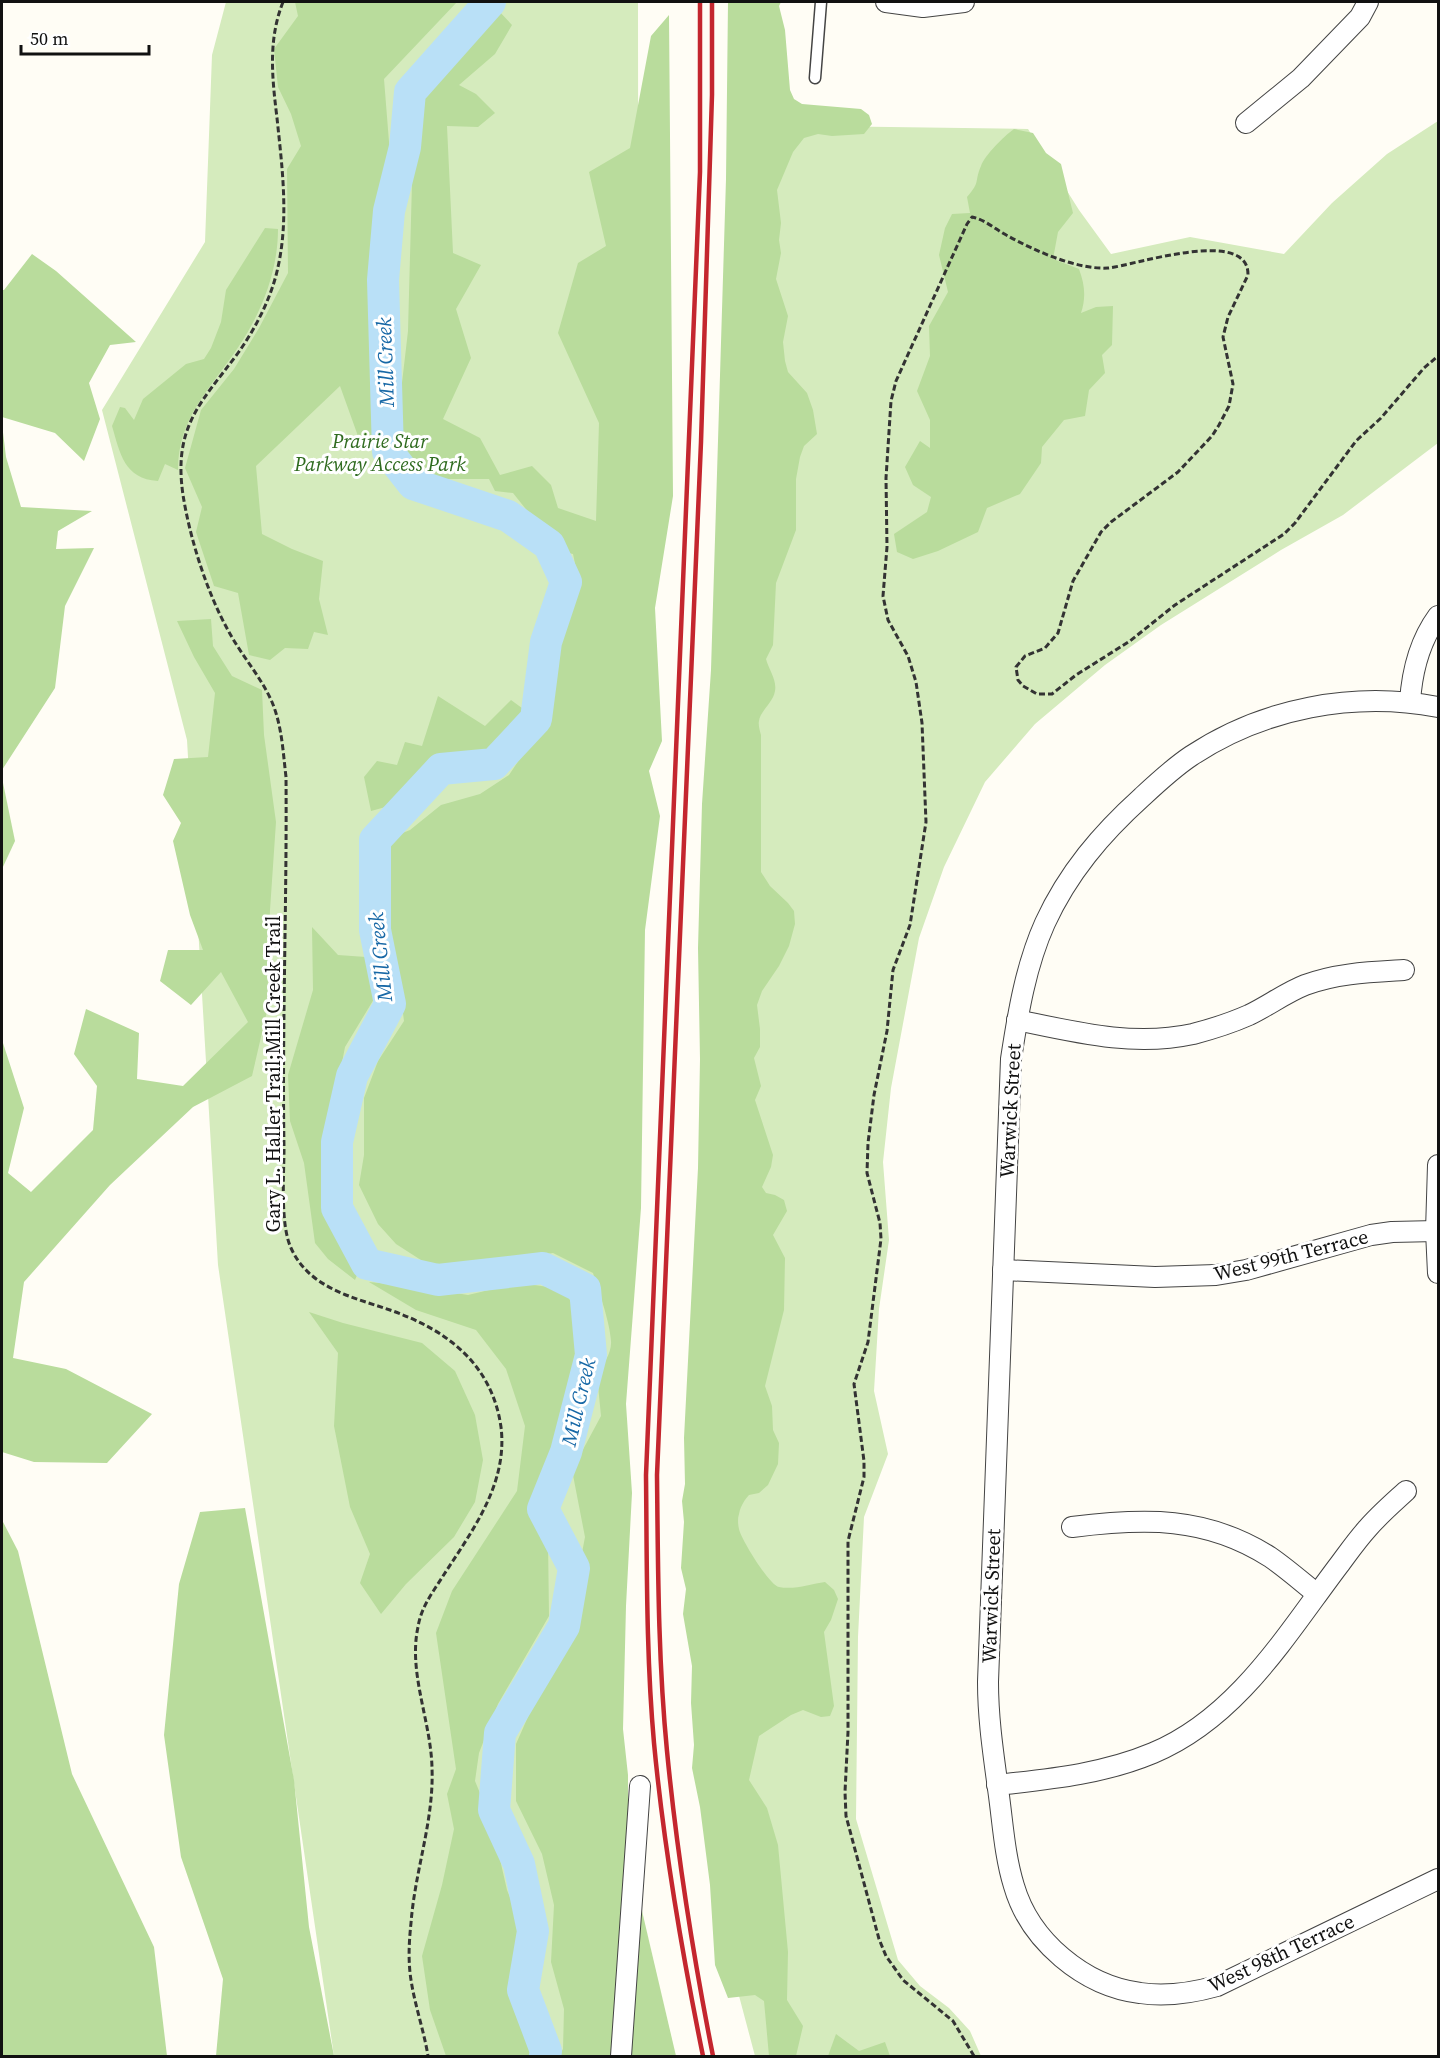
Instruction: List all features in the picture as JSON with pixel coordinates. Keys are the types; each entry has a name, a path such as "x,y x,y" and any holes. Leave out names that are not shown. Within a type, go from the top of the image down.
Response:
{"street":[{"path":"886,2 923,7 964,2"},
{"path":"1246,123 1301,78 1360,16 1368,2"},
{"path":"1410,702 1412,676 1419,651 1438,616"},
{"name":"Warwick Street","path":"998,1785 988,1717 988,1682 1011,1059 1017,1020 1033,952 1064,886 1086,854 1112,824 1190,757 1221,739 1269,718 1330,704 1370,700 1410,702 1438,708"},
{"path":"1017,1020 1099,1037 1162,1039 1192,1034 1223,1025 1250,1015 1304,986 1325,979 1352,974 1404,970"},
{"path":"1438,1164 1436,1231 1438,1273"},
{"name":"West 99th Terrace","path":"1003,1270 1155,1277 1216,1275 1371,1235 1436,1231"},
{"path":"998,1785 1064,1778 1100,1770 1145,1756 1180,1739 1207,1720 1248,1683 1366,1530 1406,1491"},
{"path":"1072,1527 1122,1521 1155,1521 1186,1524 1218,1532 1246,1543 1271,1557 1317,1594"},
{"path":"621,2056 640,1785"},
{"name":"West 98th Terrace","path":"998,1785 1008,1862 1014,1887 1022,1908 1034,1927 1048,1945 1067,1962 1112,1986 1139,1993 1166,1995 1217,1986 1438,1879"}],"lane":[{"path":"815,78 821,2"}],"path":[{"name":"Gary L. Haller Trail;Mill Creek Trail","path":"283,2 274,30 272,47 283,182 283,236 279,266 265,304 240,350 198,404 181,455 181,474 189,523 198,556 219,611 228,631 272,701 280,732 286,777 284,1114 285,1224 290,1246 303,1267 323,1285 349,1297 414,1319 446,1337 463,1350 486,1380 494,1399 500,1424 501,1466 495,1486 473,1530 425,1604 417,1629 417,1664 431,1744 432,1792 430,1817 412,1907 409,1963 428,2056"},
{"path":"974,2056 953,2021 903,1980 886,1956 879,1939 846,1816 848,1541 864,1477 854,1384 870,1334 881,1239 880,1223 867,1173 868,1143 874,1095 881,1068 892,996 893,970 910,925 926,822 922,723 916,682 908,656 888,620 883,596 887,546 886,478 891,401 896,381 972,217 980,219 1009,237 1081,266 1106,268 1124,266 1177,252 1214,251 1237,257 1248,268 1248,275 1228,316 1223,337 1233,384 1229,406 1212,436 1178,472 1110,522 1101,532 1073,581 1058,633 1045,648 1020,660 1017,667 1018,680 1023,686 1030,692 1044,695 1052,694 1090,665 1130,641 1175,605 1284,534 1295,523 1356,441 1381,418 1424,368 1438,357"}],"green space":[{"name":"Prairie Star Parkway Access Park","path":"226,2 638,2 639,1143 590,2056 334,2056 218,1265 187,740 102,410 205,242 212,55"},
{"path":"295,2 457,2 384,79 391,167 375,259 379,339 380,448 363,450 340,386 256,466 262,534 323,561 319,599 328,635 314,632 308,649 285,648 270,660 249,655 238,593 214,586 196,532 202,507 185,468 201,410 234,369 288,273 287,169 301,146 291,114 278,87 274,49 298,16"},
{"path":"728,2 781,2 779,6 785,30 790,90 794,99 802,104 861,109 869,115 872,124 864,134 832,136 818,134 804,138 793,152 777,190 781,223 779,240 781,253 776,279 788,316 783,342 785,361 788,372 807,393 813,410 817,434 804,446 800,457 796,479 796,530 776,583 773,645 766,659 774,679 775,691 759,723 761,735 761,872 770,886 794,911 795,924 789,946 762,991 757,1005 760,1047 754,1058 761,1086 755,1100 773,1155 771,1167 762,1187 766,1193 784,1200 787,1211 773,1235 785,1258 784,1310 765,1386 772,1406 773,1430 779,1443 778,1464 768,1485 759,1493 749,1495 743,1503 738,1524 750,1551 774,1584 791,1588 825,1582 834,1590 838,1599 824,1632 834,1706 830,1716 821,1717 803,1710 791,1715 759,1736 749,1780 767,1808 778,1845 788,1952 787,2000 803,2026 796,2056 769,2056 764,2001 755,1995 728,1998 715,1965 710,1885 700,1807 692,1768 694,1745 691,1703 692,1666 683,1614 686,1589 681,1568 684,1522 682,1501 685,1484 684,1438 698,1168 700,1059 698,948 702,804 711,670 726,179"},
{"path":"497,9 512,25 495,54 459,85 476,94 495,113 478,127 447,126 453,253 481,265 456,309 471,358 443,419 480,438 500,475 532,466 551,485 558,508 596,521 599,423 558,333 578,263 606,246 589,172 630,148 651,36 669,15 673,496 655,608 662,741 649,771 660,816 645,930 641,1208 626,1404 632,1493 623,1729 628,1775 628,1846 611,2056 559,2056 563,2049 564,2009 551,1962 554,1905 542,1854 516,1801 516,1744 568,1626 585,1537 572,1470 601,1416 597,1375 607,1359 611,1345 604,1307 593,1273 553,1253 438,1271 396,1244 378,1224 359,1185 364,1155 364,1098 378,1061 404,1021 397,966 385,924 379,879 383,841 410,830 441,805 480,794 509,775 553,709 549,683 551,641 578,578 573,554 546,548 545,533 513,493 495,491 489,479 422,479 395,443 408,331 413,145 419,93"},
{"path":"1438,121 1438,443 1343,515 1281,550 1161,625 1105,665 1035,724 985,782 944,867 919,938 891,1088 883,1162 889,1240 879,1309 874,1391 888,1454 864,1517 858,1637 856,1819 898,1960 920,1986 949,2008 970,2031 981,2056 755,2056 734,1977 752,125 1028,129 1079,210 1111,254 1190,237 1284,254 1332,203 1387,154"},
{"path":"1014,129 1033,133 1046,153 1061,164 1073,213 1058,232 1053,259 1079,269 1084,291 1081,313 1096,307 1113,306 1112,345 1102,355 1105,373 1089,390 1085,416 1064,420 1042,447 1041,463 1020,494 987,508 978,532 938,551 913,559 897,552 894,534 927,512 931,497 913,485 905,467 920,441 930,448 930,420 917,391 930,356 929,326 948,292 939,255 945,228 952,214 970,213 967,197 976,184 983,162 995,146"},
{"path":"265,228 278,229 275,261 261,307 246,336 197,405 183,435 178,470 165,464 158,481 138,475 125,463 112,426 120,407 125,408 134,420 143,399 186,364 204,359 221,322 226,290"},
{"path":"32,254 56,271 136,342 110,345 89,383 100,419 84,461 55,433 2,417 2,290"},
{"path":"2,424 6,457 21,507 92,511 58,531 56,549 94,548 65,606 55,688 2,770"},
{"path":"211,619 213,646 232,676 262,690 264,735 276,822 270,910 267,1011 252,1076 193,1107 110,1185 24,1282 13,1358 66,1369 152,1414 107,1463 34,1462 2,1452 3,1043 24,1108 8,1173 31,1192 93,1130 97,1086 74,1054 86,1009 139,1033 137,1079 183,1086 248,1022 221,972 191,1005 160,981 168,950 203,950 190,915 173,841 181,823 163,795 174,759 208,757 215,693 177,621"},
{"path":"438,696 485,726 511,700 526,711 493,751 471,752 454,763 440,765 400,803 371,811 364,777 377,761 397,765 405,742 422,746"},
{"path":"2,778 15,841 2,869"},
{"path":"312,927 338,955 366,957 380,989 345,1047 332,1113 326,1176 337,1232 361,1266 355,1280 328,1259 315,1243 304,1163 290,1121 288,1075 313,990"},
{"path":"369,1282 468,1295 519,1283 564,1289 573,1306 584,1361 568,1415 560,1457 536,1511 548,1540 549,1616 498,1704 479,1753 475,1781 491,1820 507,1890 524,1932 516,1998 537,2053 535,2056 446,2056 430,2010 422,1956 442,1885 454,1829 447,1794 456,1769 436,1633 452,1591 517,1491 525,1426 506,1369 476,1330 416,1310"},
{"path":"309,1312 422,1343 455,1371 475,1415 483,1460 475,1502 454,1537 406,1584 381,1614 360,1583 370,1554 350,1507 334,1426 338,1353"},
{"path":"245,1508 294,1780 309,1927 334,2056 216,2056 223,1979 181,1857 164,1735 179,1584 200,1512"},
{"path":"2,1520 18,1551 72,1774 154,1947 167,2056 2,2056"},
{"path":"631,1864 676,2056 631,2056"},
{"path":"836,2034 859,2051 885,2042 890,2056 828,2056"}],"waterway":[{"name":"Mill Creek","path":"490,2 410,92 405,147 389,211 383,280 388,452 413,484 508,516 549,545 566,582 546,642 536,719 494,764 441,769 375,840 375,930 390,1004 352,1076 337,1142 337,1208 367,1264 438,1280 543,1268 585,1289 591,1355 566,1452 543,1509 574,1568 564,1626 500,1733 494,1810 519,1864 533,1931 523,1990 546,2051 545,2056"}],"railway":[{"path":"700,2 700,172 646,1475 648,1643 654,1743 674,1901 703,2056"},
{"path":"712,2 712,95 701,442 657,1475 660,1648 667,1751 686,1904 713,2056"}]}
